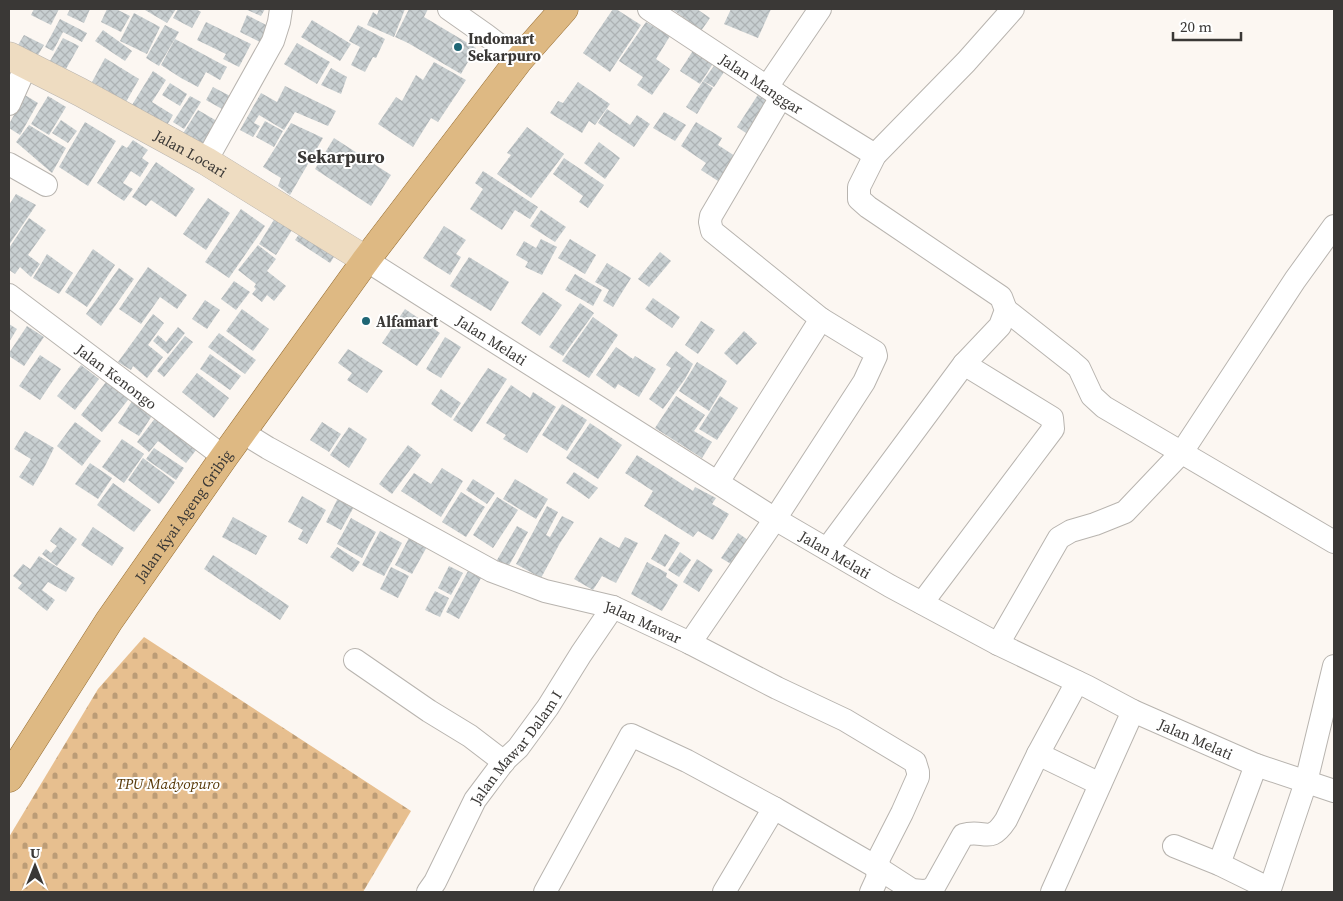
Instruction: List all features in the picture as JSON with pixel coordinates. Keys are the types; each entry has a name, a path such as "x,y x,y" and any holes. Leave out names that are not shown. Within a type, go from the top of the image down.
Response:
{"main road":[{"name":"Jalan Kyai Ageng Gribig","path":"9,778 109,621 366,260 519,60 564,9"}],"street":[{"path":"206,161 273,41 280,22 281,9"},
{"path":"449,9 519,60"},
{"name":"Jalan Manggar","path":"649,9 774,92 875,155"},
{"path":"690,643 775,519 864,382 876,356 875,352 822,319 712,231 710,222 774,92 820,9"},
{"path":"1013,9 966,62 875,155 859,187 859,199 1001,297 1006,310 1079,368 1092,396 1104,407 1334,542"},
{"path":"9,104 18,61"},
{"name":"Jalan Locari","path":"18,61 80,92 206,161 366,260"},
{"path":"9,164 46,185"},
{"path":"998,644 1059,538 1070,531 1125,512 1182,452 1295,280 1334,226"},
{"name":"Jalan Melati","path":"366,260 775,519 922,603 998,644 1077,682 1133,712 1256,765 1334,791"},
{"name":"Jalan Kenongo","path":"9,295 224,457"},
{"path":"827,549 964,364 1000,326 1006,310"},
{"path":"718,482 822,319"},
{"path":"922,603 1053,429 1052,418 964,364"},
{"name":"Jalan Mawar","path":"242,432 492,571 545,591 613,607 845,720 915,762 918,777 879,858 876,879 871,892"},
{"name":"Jalan Mawar Dalam I","path":"428,892 435,882 475,800 504,762 527,737 613,607"},
{"path":"355,660 429,711 470,736 504,762"},
{"path":"1174,846 1219,864 1269,890 1306,782 1334,666"},
{"path":"545,892 631,735 774,808 878,868 912,890 929,890 937,883 963,835 972,833 990,836 1000,829 1077,682"},
{"path":"1052,892 1133,712"},
{"path":"1038,754 1100,784"},
{"path":"1219,864 1256,765"},
{"path":"724,892 774,808"}],"green space":[{"name":"TPU Madyopuro","path":"144,637 411,811 363,892 9,892 9,837 98,689"}],"building":[{"path":"34,9 59,9 51,25 31,15"},
{"path":"70,9 90,9 84,23 67,15"},
{"path":"107,9 116,9 130,16 121,32 101,22"},
{"path":"146,9 176,9 167,23"},
{"path":"178,9 196,9 201,12 192,28 173,18"},
{"path":"245,9 265,9 261,16"},
{"path":"379,9 405,9 394,37 367,25 373,12 377,15"},
{"path":"409,9 428,9 424,17 476,48 461,74 395,37"},
{"path":"613,9 641,25 610,72 583,53"},
{"path":"672,9 697,9 710,18 701,31"},
{"path":"731,9 771,9 758,38 724,24"},
{"path":"134,13 160,27 147,54 120,41"},
{"path":"247,15 272,28 264,44 240,32"},
{"path":"60,19 87,33 82,42 63,32 53,51 45,47"},
{"path":"312,20 351,44 340,61 301,37"},
{"path":"206,22 251,44 239,67 223,59 226,54 197,40"},
{"path":"646,22 670,36 656,59 670,69 652,95 637,85 643,77 619,61"},
{"path":"165,25 179,32 159,66 146,58"},
{"path":"358,25 385,39 376,58 373,57 365,72 351,65 360,47 349,41"},
{"path":"103,30 132,51 125,61 95,41"},
{"path":"24,35 44,45 38,55 18,45"},
{"path":"63,38 79,46 66,69 50,61"},
{"path":"175,39 227,67 220,80 206,72 198,87 161,65"},
{"path":"297,43 330,62 317,84 284,64"},
{"path":"694,49 714,62 700,84 680,71"},
{"path":"105,58 139,79 126,102 92,82"},
{"path":"719,59 728,66 714,87 703,81"},
{"path":"434,62 466,80 438,122 431,118 413,147 378,124 396,97 402,101 416,75 423,80"},
{"path":"331,68 347,77 341,94 321,85"},
{"path":"153,71 166,80 152,102 173,115 166,127 132,105"},
{"path":"703,81 713,88 697,114 686,107"},
{"path":"578,82 610,104 595,125 589,121 582,133 550,113 558,101 563,103"},
{"path":"170,83 187,94 180,106 162,95"},
{"path":"285,86 336,111 328,126 295,112 284,130 259,115 254,123 260,126 253,137 240,130 261,93 277,102"},
{"path":"213,87 230,96 222,109 206,100"},
{"path":"761,90 777,101 752,137 737,127"},
{"path":"25,95 38,103 20,135 9,128 9,124"},
{"path":"48,96 66,107 49,135 31,124"},
{"path":"190,96 201,102 184,129 173,122"},
{"path":"607,109 630,125 637,115 650,124 634,147 598,123"},
{"path":"198,110 222,124 207,150 182,135"},
{"path":"664,112 686,125 675,141 653,128"},
{"path":"61,120 77,131 68,143 52,133"},
{"path":"265,121 283,131 274,147 256,137"},
{"path":"85,122 116,141 88,186 59,167"},
{"path":"696,122 722,138 718,145 735,156 718,181 701,170 706,163 681,146"},
{"path":"291,123 323,138 290,195 278,186 281,178 263,167"},
{"path":"29,125 66,148 52,173 16,142"},
{"path":"527,127 564,154 531,198 497,174 511,155 507,153"},
{"path":"334,138 391,175 371,206 315,169"},
{"path":"133,140 148,150 142,158 149,163 140,177 131,171 123,183 133,189 124,201 97,183 122,145 127,148"},
{"path":"599,142 620,158 605,179 584,163"},
{"path":"564,158 604,185 588,208 579,202 583,196 553,174"},
{"path":"156,162 195,189 176,217 151,200 146,206 132,197"},
{"path":"483,171 538,207 530,219 515,210 502,230 470,209 483,189 475,183"},
{"path":"16,194 36,205 9,245 9,205"},
{"path":"208,198 230,213 206,250 183,234"},
{"path":"241,209 265,226 229,278 205,262"},
{"path":"541,210 566,227 555,242 530,226"},
{"path":"29,218 46,230 28,255 40,264 31,277 20,267 15,274 9,270 9,248"},
{"path":"275,218 292,230 276,255 259,244"},
{"path":"306,224 341,246 330,263 295,240"},
{"path":"444,226 466,240 456,254 461,257 450,275 423,258"},
{"path":"541,239 557,247 542,275 525,267 528,262 516,255 524,241 536,248"},
{"path":"570,239 596,255 585,274 558,258"},
{"path":"258,245 276,259 267,271 286,286 274,301 267,295 262,302 252,294 256,289 254,287 256,284 238,270"},
{"path":"93,249 115,265 87,307 65,292"},
{"path":"660,252 671,261 649,287 638,279"},
{"path":"47,254 73,273 59,294 33,278"},
{"path":"469,257 509,282 491,311 450,286"},
{"path":"607,263 631,278 613,307 603,301 609,290 595,282"},
{"path":"148,267 187,295 177,309 160,297 141,324 119,309"},
{"path":"119,268 134,279 101,326 86,314"},
{"path":"575,274 602,290 593,306 565,290"},
{"path":"234,281 250,292 236,310 221,299"},
{"path":"543,292 562,305 540,336 521,323"},
{"path":"653,298 680,317 672,328 645,309"},
{"path":"205,300 220,310 207,329 192,319"},
{"path":"580,303 594,313 563,356 549,347"},
{"path":"242,309 269,329 253,351 226,331"},
{"path":"405,309 440,333 417,366 382,343"},
{"path":"153,314 164,323 148,345 163,357 147,378 133,366 131,370 118,362"},
{"path":"593,317 618,335 589,378 562,361"},
{"path":"701,321 715,330 698,354 685,345"},
{"path":"9,324 17,329 9,342"},
{"path":"27,326 44,337 24,366 9,356 9,353"},
{"path":"178,327 185,333 168,354 153,341 158,335 166,342"},
{"path":"744,331 757,343 737,365 724,353"},
{"path":"219,333 256,360 245,374 208,347"},
{"path":"185,336 193,342 164,377 157,371"},
{"path":"445,337 461,347 441,378 426,369"},
{"path":"616,347 633,359 635,356 656,369 639,397 618,384 615,389 596,375"},
{"path":"348,349 383,371 367,393 347,380 352,373 338,363"},
{"path":"676,351 693,364 685,379 663,409 649,399 671,368 666,365"},
{"path":"210,354 241,376 230,390 200,369"},
{"path":"40,355 61,369 40,400 19,386"},
{"path":"697,362 727,381 709,411 679,391"},
{"path":"81,365 99,379 75,410 57,396"},
{"path":"488,368 507,379 472,432 453,420"},
{"path":"197,373 229,398 214,418 182,392"},
{"path":"109,378 132,395 102,432 81,415"},
{"path":"511,385 530,398 533,392 556,407 527,453 503,439 506,435 486,423"},
{"path":"441,389 461,403 451,418 431,404"},
{"path":"676,396 705,415 694,431 712,442 702,458 655,428"},
{"path":"720,396 738,408 717,440 699,429"},
{"path":"134,398 155,411 139,436 118,423"},
{"path":"562,404 587,420 567,451 542,435"},
{"path":"159,413 200,445 186,463 158,441 149,452 137,442"},
{"path":"75,422 101,441 82,466 57,446"},
{"path":"322,422 341,434 329,452 310,440"},
{"path":"590,423 622,445 598,479 566,458"},
{"path":"349,427 367,439 349,468 330,455"},
{"path":"25,431 54,448 33,486 19,477 31,459 14,449"},
{"path":"122,439 144,454 124,483 102,467"},
{"path":"408,445 421,455 392,494 379,484"},
{"path":"154,448 184,468 176,480 146,459"},
{"path":"637,455 693,491 695,487 716,498 712,504 729,514 713,540 698,531 693,537 644,506 653,491 625,473"},
{"path":"143,458 175,482 159,504 128,480"},
{"path":"90,463 112,478 98,499 75,484"},
{"path":"442,468 463,481 441,517 401,491 414,473 431,484"},
{"path":"574,472 598,488 589,499 566,483"},
{"path":"473,479 495,493 487,504 466,490"},
{"path":"515,479 548,499 536,519 503,499"},
{"path":"113,483 151,510 134,532 97,505"},
{"path":"461,492 485,507 466,537 442,522"},
{"path":"302,496 326,510 307,544 298,539 303,530 288,522"},
{"path":"339,496 355,505 341,530 326,522"},
{"path":"497,497 518,510 493,548 473,535"},
{"path":"547,506 558,512 546,535 550,537 562,516 574,522 541,578 516,564"},
{"path":"233,517 267,536 256,555 222,537"},
{"path":"351,518 376,532 362,558 337,544"},
{"path":"517,526 528,532 508,567 497,560"},
{"path":"60,527 77,539 57,566 42,554 46,549 51,553 57,546 50,541"},
{"path":"93,527 124,548 112,566 81,545"},
{"path":"380,531 402,543 384,576 362,565"},
{"path":"738,533 748,540 731,564 721,558"},
{"path":"411,534 429,543 412,574 395,565"},
{"path":"665,534 680,543 665,567 651,559"},
{"path":"600,537 619,548 625,537 638,543 616,583 602,576 593,590 574,579"},
{"path":"337,547 360,562 353,572 330,557"},
{"path":"680,552 691,560 679,577 668,570"},
{"path":"213,555 289,606 280,620 204,569"},
{"path":"39,556 75,578 66,592 48,582 42,590 55,600 47,611 18,588 22,583 13,576 23,564 30,569"},
{"path":"697,559 713,570 699,592 683,582"},
{"path":"647,562 667,573 666,577 678,585 662,611 631,594"},
{"path":"449,566 463,573 451,595 438,588"},
{"path":"391,567 409,576 398,598 380,589"},
{"path":"468,571 481,578 459,619 446,612"},
{"path":"435,591 449,598 440,617 425,610"}],"place":[{"name":"Indomart Sekarpuro","path":"458,47"},
{"name":"Alfamart","path":"366,321"}],"district":[{"name":"Sekarpuro","path":"341,156"}]}
